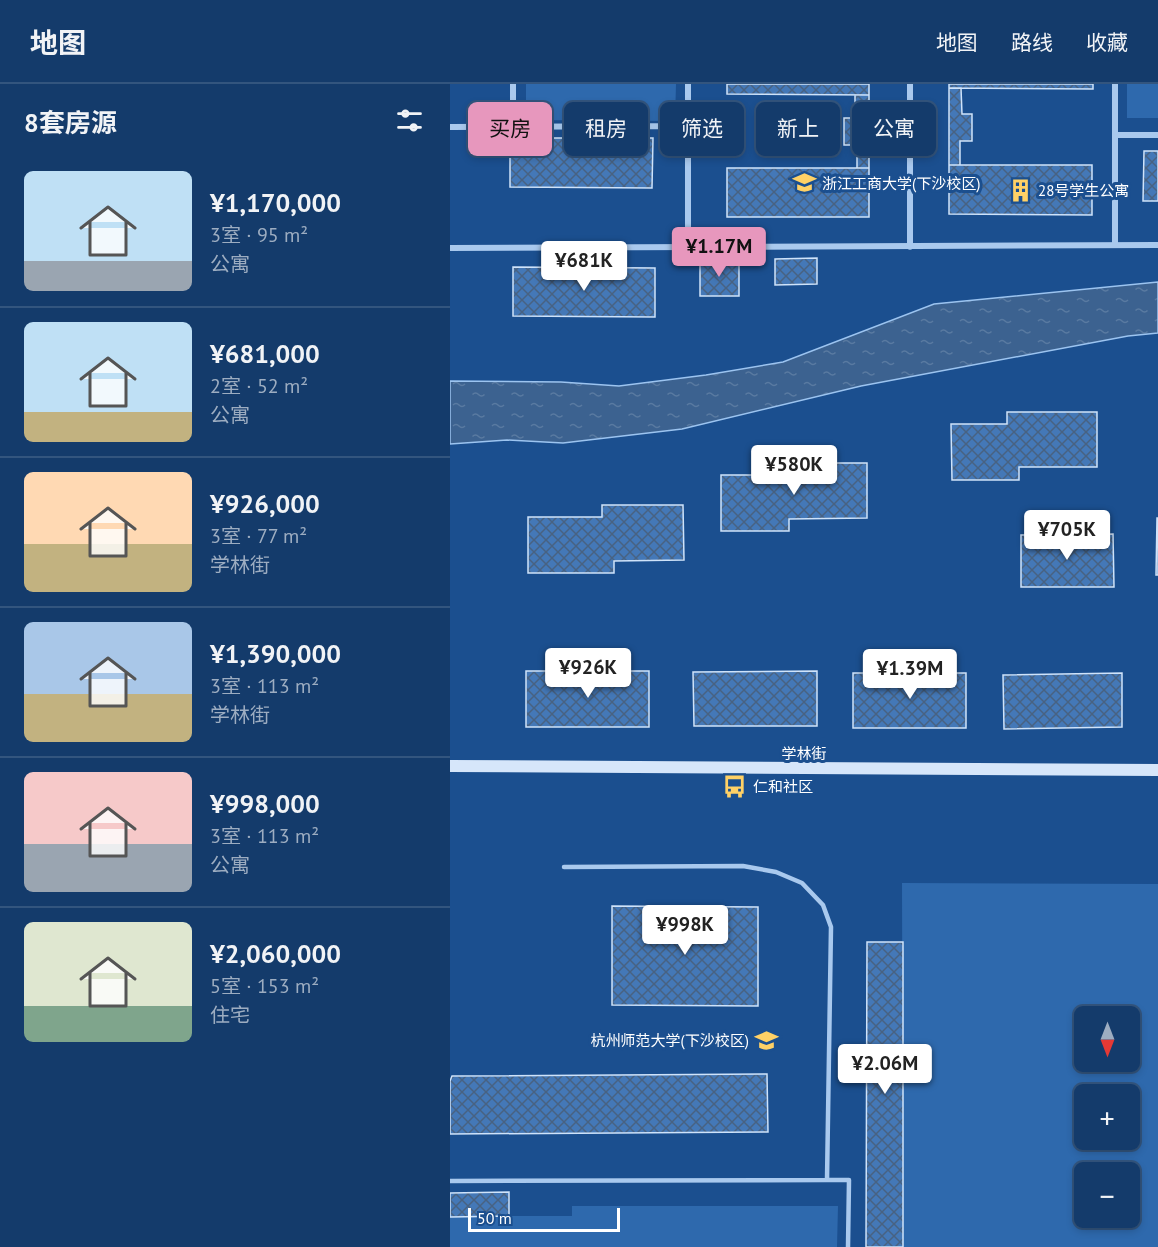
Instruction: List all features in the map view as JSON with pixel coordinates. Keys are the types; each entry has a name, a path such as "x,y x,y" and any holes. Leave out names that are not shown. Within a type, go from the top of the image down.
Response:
{"main road":[{"name":"学林街","path":"450,766 1158,770"}],"street":[{"path":"513,84 513,102"},
{"path":"688,84 688,102"},
{"path":"910,84 910,247"},
{"path":"1116,84 1116,245"},
{"path":"552,127 660,126"},
{"path":"450,127 468,127"},
{"path":"1116,135 1158,135"},
{"path":"688,156 688,248"},
{"path":"450,248 1158,245"}],"lane":[{"path":"564,867 743,866 776,872 802,883 823,905 831,927 827,1180"},
{"path":"450,1181 849,1180 848,1247"}],"shaded area":[{"path":"526,84 676,84 676,102 660,102 660,121 648,121 648,102 564,102 564,120 552,120 552,102 526,102"},
{"path":"1127,84 1158,84 1158,118 1127,118"},
{"path":"902,883 1158,884 1158,1247 903,1247"},
{"path":"572,1206 838,1206 837,1247 450,1247 450,1216 572,1216"}],"water":[{"path":"1158,282 1158,333 1128,336 861,386 682,429 563,443 507,440 450,444 450,381 561,382 619,386 706,375 783,362 934,304"}],"building":[{"path":"727,84 869,84 869,95 727,94"},
{"path":"949,84 1093,84 1093,89 949,88"},
{"path":"949,88 961,88 962,114 972,114 972,141 960,141 960,165 949,165"},
{"path":"855,95 869,95 869,102 855,102"},
{"path":"844,118 852,118 852,145 844,145"},
{"path":"552,138 564,138 564,156 648,156 648,138 653,138 652,188 510,187 510,156 552,156"},
{"path":"1144,151 1158,151 1158,201 1143,201"},
{"path":"857,156 869,156 869,168 857,168"},
{"name":"28号学生公寓","path":"949,165 1092,165 1092,215 949,214"},
{"path":"727,168 869,168 869,217 727,217"},
{"path":"817,258 817,284 775,285 775,259"},
{"path":"700,260 739,261 739,296 700,296"},
{"path":"513,267 655,268 655,317 513,316"},
{"path":"1007,412 1097,412 1097,467 1019,467 1019,480 952,480 951,424 1007,424"},
{"path":"777,463 867,463 867,518 789,519 789,531 721,531 721,475 777,475"},
{"path":"602,505 683,505 684,560 614,561 614,573 528,573 528,517 602,517"},
{"path":"1157,518 1158,575 1156,575"},
{"path":"1113,534 1114,587 1021,587 1021,535"},
{"path":"526,671 649,671 649,727 526,727"},
{"path":"817,671 817,726 694,726 693,672"},
{"path":"853,673 966,673 966,728 853,728"},
{"path":"1122,673 1122,727 1004,729 1003,675"},
{"path":"612,906 758,907 758,1006 612,1005"},
{"path":"867,942 903,942 903,1247 866,1247"},
{"path":"767,1074 768,1132 450,1134 450,1081 452,1076"},
{"path":"509,1192 509,1216 450,1217 450,1193"}],"place":[{"name":"浙江工商大学(下沙校区)","path":"804,183"},
{"name":"28号学生公寓","path":"1020,190"},
{"name":"仁和社区","path":"735,786"},
{"name":"杭州师范大学(下沙校区)","path":"767,1040"}]}
